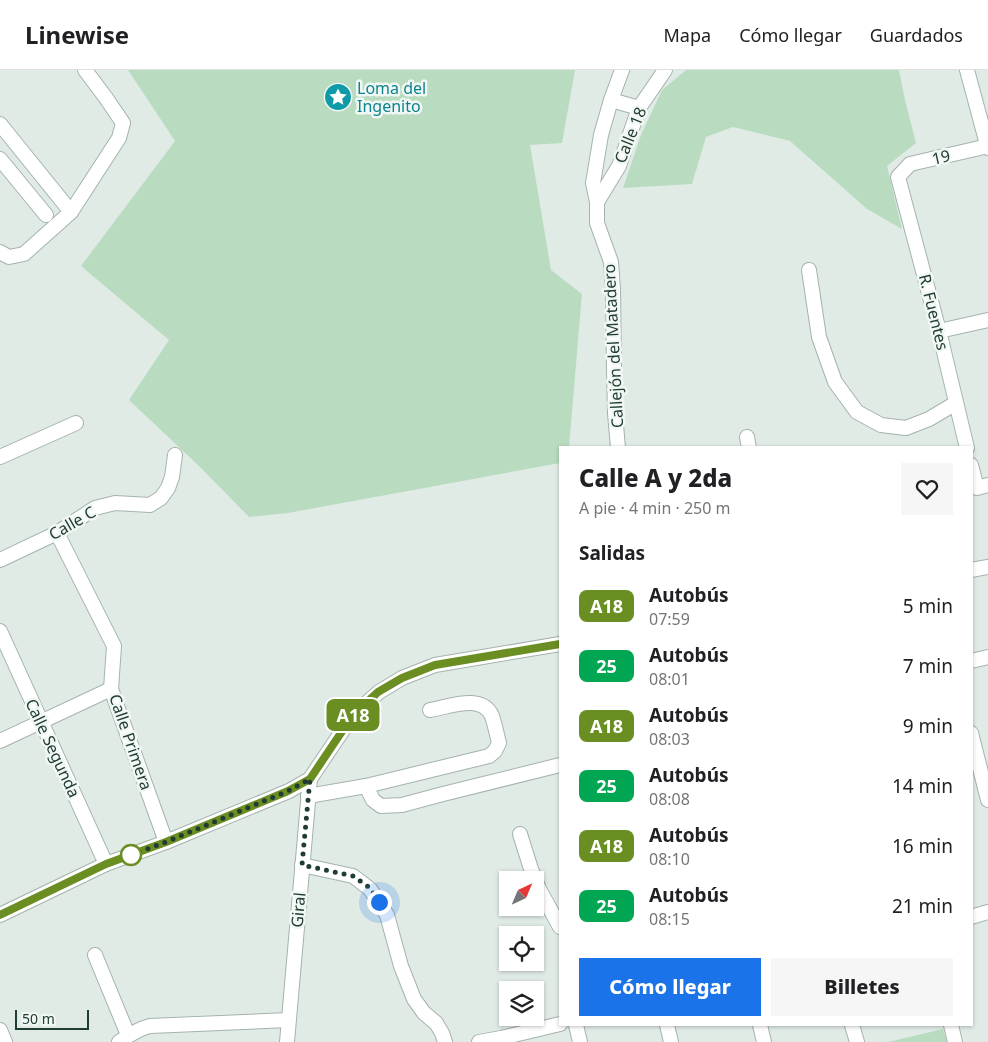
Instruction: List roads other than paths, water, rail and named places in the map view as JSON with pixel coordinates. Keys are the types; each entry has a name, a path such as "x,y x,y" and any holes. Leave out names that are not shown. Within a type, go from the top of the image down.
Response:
{"street":[{"path":"0,252 9,257 24,254 71,212 119,138 122,123 85,70"},
{"name":"Callejón del Matadero","path":"618,446 614,377 613,290 610,262 597,223 597,202 593,183 601,135 622,70"},
{"name":"Calle 18","path":"597,202 619,166 639,108 665,70"},
{"path":"967,70 988,147"},
{"path":"611,100 639,108"},
{"path":"0,124 71,212"},
{"name":"19","path":"898,177 910,164 988,147"},
{"path":"0,159 46,215"},
{"name":"R. Fuentes","path":"898,177 939,331 967,446"},
{"path":"809,270 819,337 835,382 857,412 881,425 906,428 929,419 956,403"},
{"path":"939,331 988,320"},
{"path":"0,457 76,423"},
{"name":"Calle C","path":"0,560 57,533 95,508 115,504 150,505 161,498 168,488 172,477 175,455"},
{"path":"973,469 982,487"},
{"name":"Calle Primera","path":"57,533 114,646 112,689 166,842"},
{"path":"973,570 988,567"},
{"name":"Calle Segunda","path":"0,631 106,864"},
{"name":"Giral","path":"286,1042 310,779 353,715 378,692 402,678 435,665 559,644"},
{"path":"973,661 988,657"},
{"path":"0,741 112,689"},
{"path":"308,796 366,786 489,756 496,751 499,743 491,714 481,704 471,702 430,710"},
{"path":"973,741 988,800"},
{"path":"366,786 373,800 381,806 402,805 559,765"},
{"path":"0,915 106,864 166,842 288,791 310,779"},
{"path":"520,834 531,869 559,925"},
{"path":"302,865 353,876 370,888 387,915 401,966 414,999 424,1013 436,1023 445,1042"},
{"path":"973,916 988,912"},
{"path":"95,955 124,1038 142,1028 150,1026 288,1020"},
{"path":"479,1042 501,1040 559,1024"},
{"path":"576,1026 580,1042"},
{"path":"667,1026 671,1042"},
{"path":"760,1026 764,1042"},
{"path":"852,1026 857,1042"},
{"path":"951,1026 955,1042"},
{"path":"0,1030 5,1042"}],"place":[{"name":"Loma del Ingenito","path":"338,97"}]}
